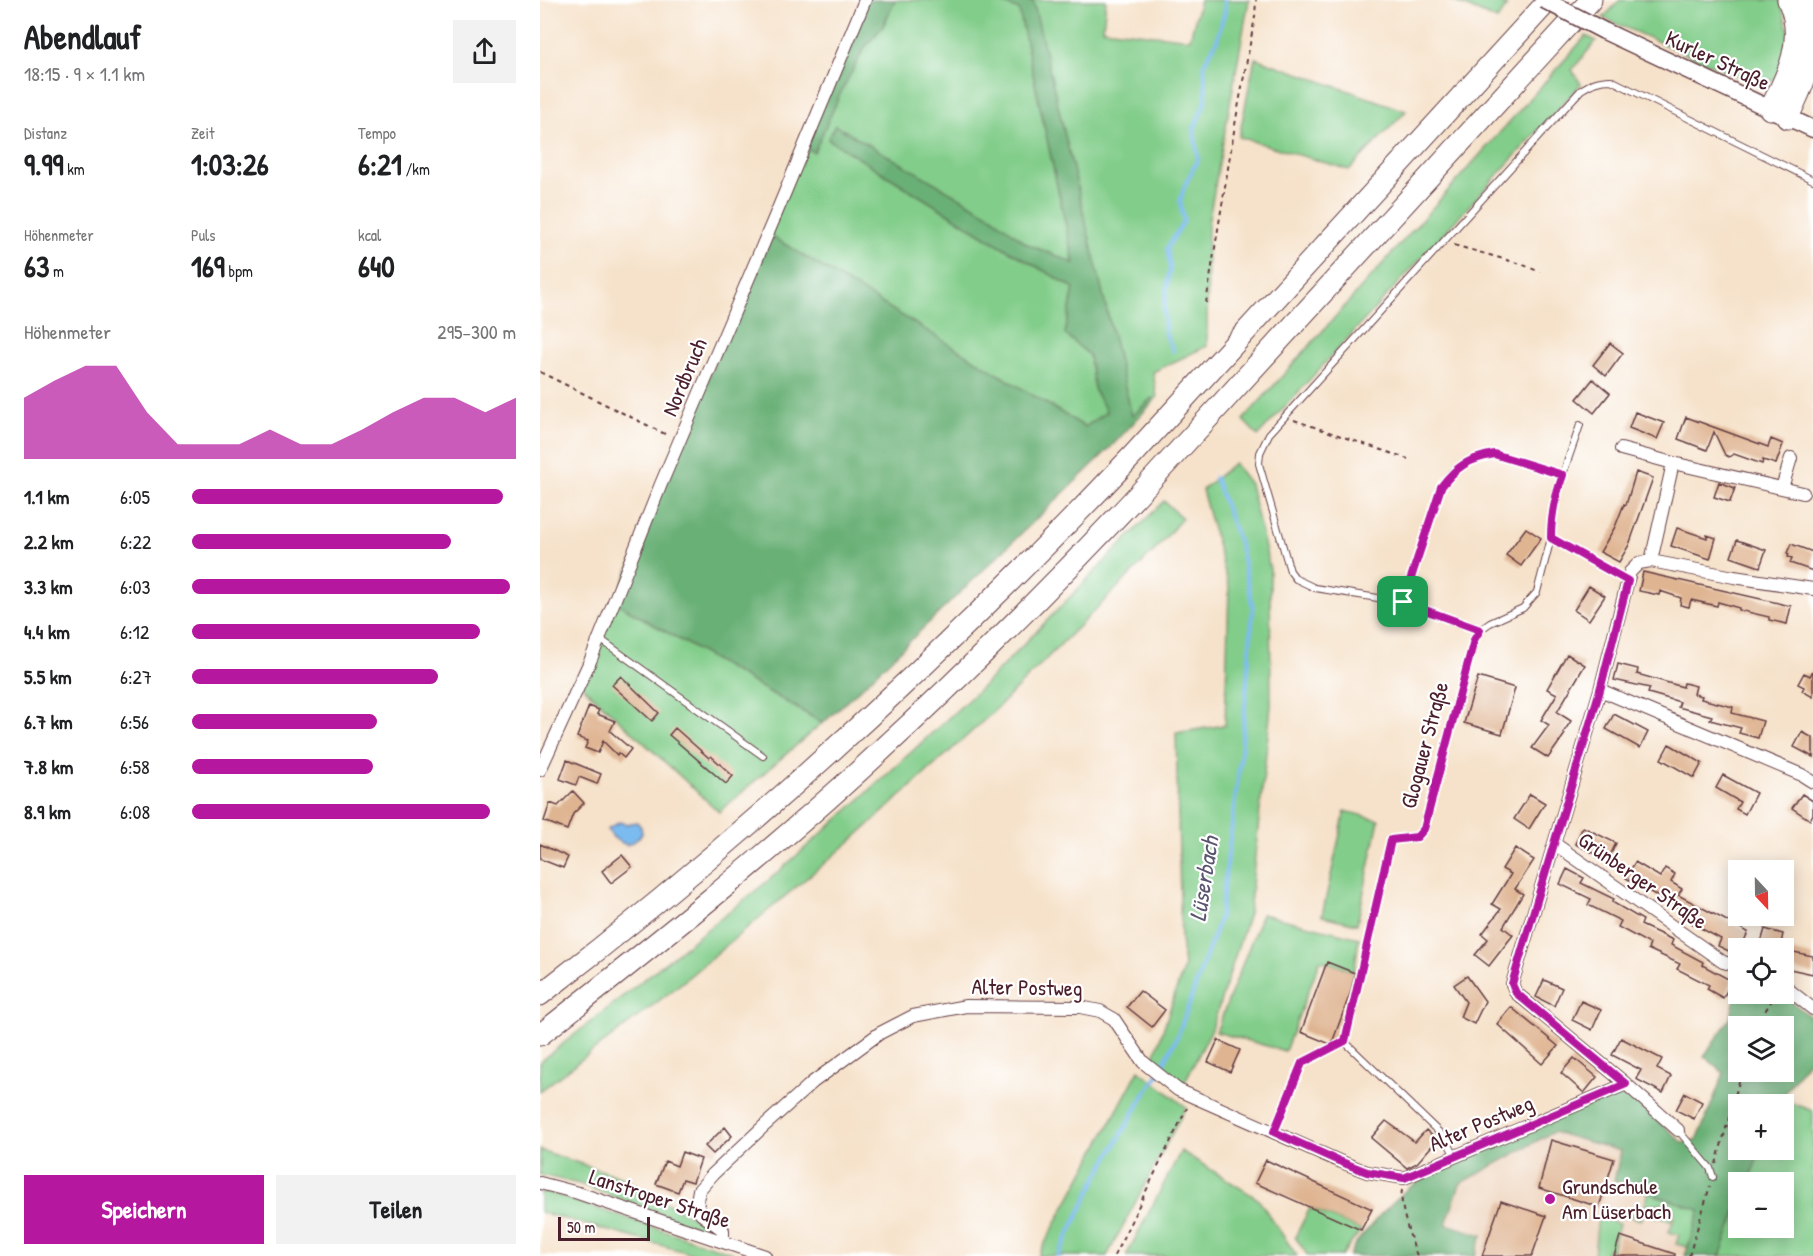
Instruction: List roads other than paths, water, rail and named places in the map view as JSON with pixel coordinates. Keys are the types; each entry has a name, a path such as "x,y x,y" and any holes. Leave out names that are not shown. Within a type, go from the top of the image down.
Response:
{"highway":[{"path":"540,996 632,924 742,832 851,736 955,638 1133,455 1549,0"},
{"path":"540,1035 653,946 768,850 886,746 1031,607 1097,539 1591,0"},
{"path":"1779,114 1794,55 1796,30 1788,0"},
{"path":"1779,114 1809,66 1811,41 1809,17 1804,0"}],"main road":[{"name":"Kurler Straße","path":"1544,0 1604,31 1813,129"}],"street":[{"name":"Nordbruch","path":"540,770 600,639 680,440 865,0"},
{"path":"1621,449 1803,493"},
{"path":"1782,488 1791,458"},
{"path":"1651,561 1673,463"},
{"path":"1678,1130 1516,993 1512,984 1600,690 1630,572 1639,563 1651,561 1734,577 1813,588"},
{"path":"1600,690 1802,775 1813,782"},
{"name":"Grünberger Straße","path":"1555,844 1728,963"},
{"path":"1794,994 1813,1009"},
{"name":"Alter Postweg","path":"723,1241 723,1230 701,1214 697,1202 699,1190 713,1174 813,1082 880,1033 914,1016 966,1006 1080,1007 1100,1011 1114,1019 1143,1062 1178,1090 1367,1172 1404,1178 1626,1084"},
{"name":"Lanstroper Straße","path":"540,1183 578,1193 765,1256"}],"lane":[{"path":"1580,424 1557,490 1551,519 1551,538 1537,592 1523,608 1480,630 1403,602 1315,588 1296,579 1290,571 1259,464 1260,453 1269,434 1581,90 1600,80 1611,80 1813,180"},
{"path":"1403,602 1441,487 1452,472 1469,461 1494,454 1563,475"},
{"path":"1551,538 1628,581"},
{"name":"Glogauer Straße","path":"1345,1041 1391,840 1417,837 1424,829 1474,640 1480,630"},
{"path":"600,639 763,756"},
{"path":"1274,1132 1302,1063 1345,1041 1446,1139 1455,1156"},
{"path":"1678,1130 1710,1168 1713,1177"}],"water":[{"path":"619,822 626,824 637,822 642,834 627,845 621,842 613,837 608,829"}],"waterway":[{"name":"Lüserbach","path":"1173,351 1165,332 1164,309 1170,267 1167,248 1184,221 1180,202 1184,187 1198,159 1194,129 1206,100 1204,64 1217,40 1225,10 1224,0"},
{"name":"Lüserbach","path":"1058,1256 1097,1177 1156,1078 1178,1035 1220,917 1241,754 1253,608 1240,545 1215,478"}],"place":[{"name":"Grundschule Am Lüserbach","path":"1550,1199"}]}
